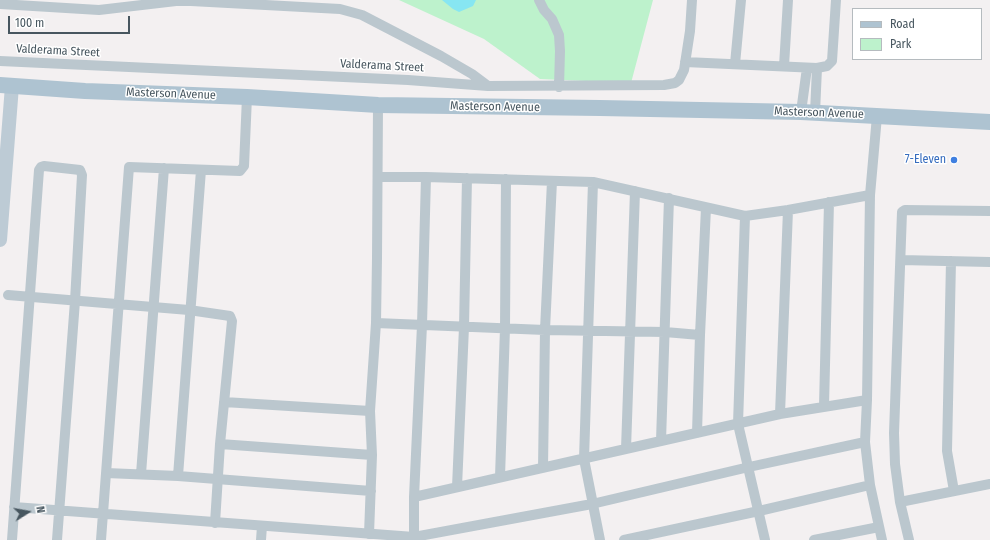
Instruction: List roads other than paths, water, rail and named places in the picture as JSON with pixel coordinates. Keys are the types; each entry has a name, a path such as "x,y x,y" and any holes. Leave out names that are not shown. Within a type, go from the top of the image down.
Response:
{"main road":[{"name":"Masterson Avenue","path":"6,86 85,91 247,97 378,105 808,112 990,122"}],"street":[{"path":"539,0 544,10 552,19 559,35 559,87"},
{"name":"Valderama Street","path":"0,61 408,80 488,86 559,87 647,86 670,84 679,80 682,76 690,31 692,0"},
{"path":"735,64 741,0"},
{"path":"784,66 788,0"},
{"path":"685,62 807,68 827,66 832,61 836,0"},
{"path":"0,4 99,10 176,1 191,1 340,9 362,15 441,56 472,74 488,86"},
{"path":"807,68 808,112"},
{"path":"808,112 817,68"},
{"path":"0,240 6,86"},
{"path":"101,540 129,167 240,171 243,169 247,97"},
{"path":"369,534 372,455 370,411 376,324 378,105"},
{"path":"877,116 870,195 865,442 870,485 882,540"},
{"path":"12,540 40,169 44,166 72,168 80,170 82,175 75,301 57,540"},
{"path":"141,474 164,168"},
{"path":"178,476 189,310 201,170"},
{"path":"378,177 592,182 745,216 788,210 870,195"},
{"path":"414,539 414,497 422,325 426,177"},
{"path":"457,487 464,327 467,178"},
{"path":"500,477 505,328 506,179"},
{"path":"543,468 546,330 552,181"},
{"path":"592,182 584,459 600,540"},
{"path":"626,449 635,191"},
{"path":"661,441 669,198"},
{"path":"824,406 829,202"},
{"path":"697,433 706,208"},
{"path":"780,414 788,210"},
{"path":"909,540 900,502 895,464 894,433 902,212 990,211"},
{"path":"745,216 738,424 765,540"},
{"path":"900,260 990,262"},
{"path":"951,262 947,451 954,491"},
{"path":"8,295 189,310 228,315 231,318 232,321 220,444 215,523"},
{"path":"376,324 546,330 665,332 700,335"},
{"path":"414,497 780,414 867,400"},
{"path":"224,402 370,411"},
{"path":"14,507 59,512 369,534 414,539 592,504 749,467 865,442"},
{"path":"220,444 372,455"},
{"path":"106,473 178,476 371,491"},
{"path":"900,502 990,484"},
{"path":"624,540 870,485"},
{"path":"261,540 262,526"},
{"path":"814,540 879,527"}],"water":[{"path":"442,0 476,0 473,6 459,12"}],"place":[{"name":"7-Eleven","path":"954,160"}]}
